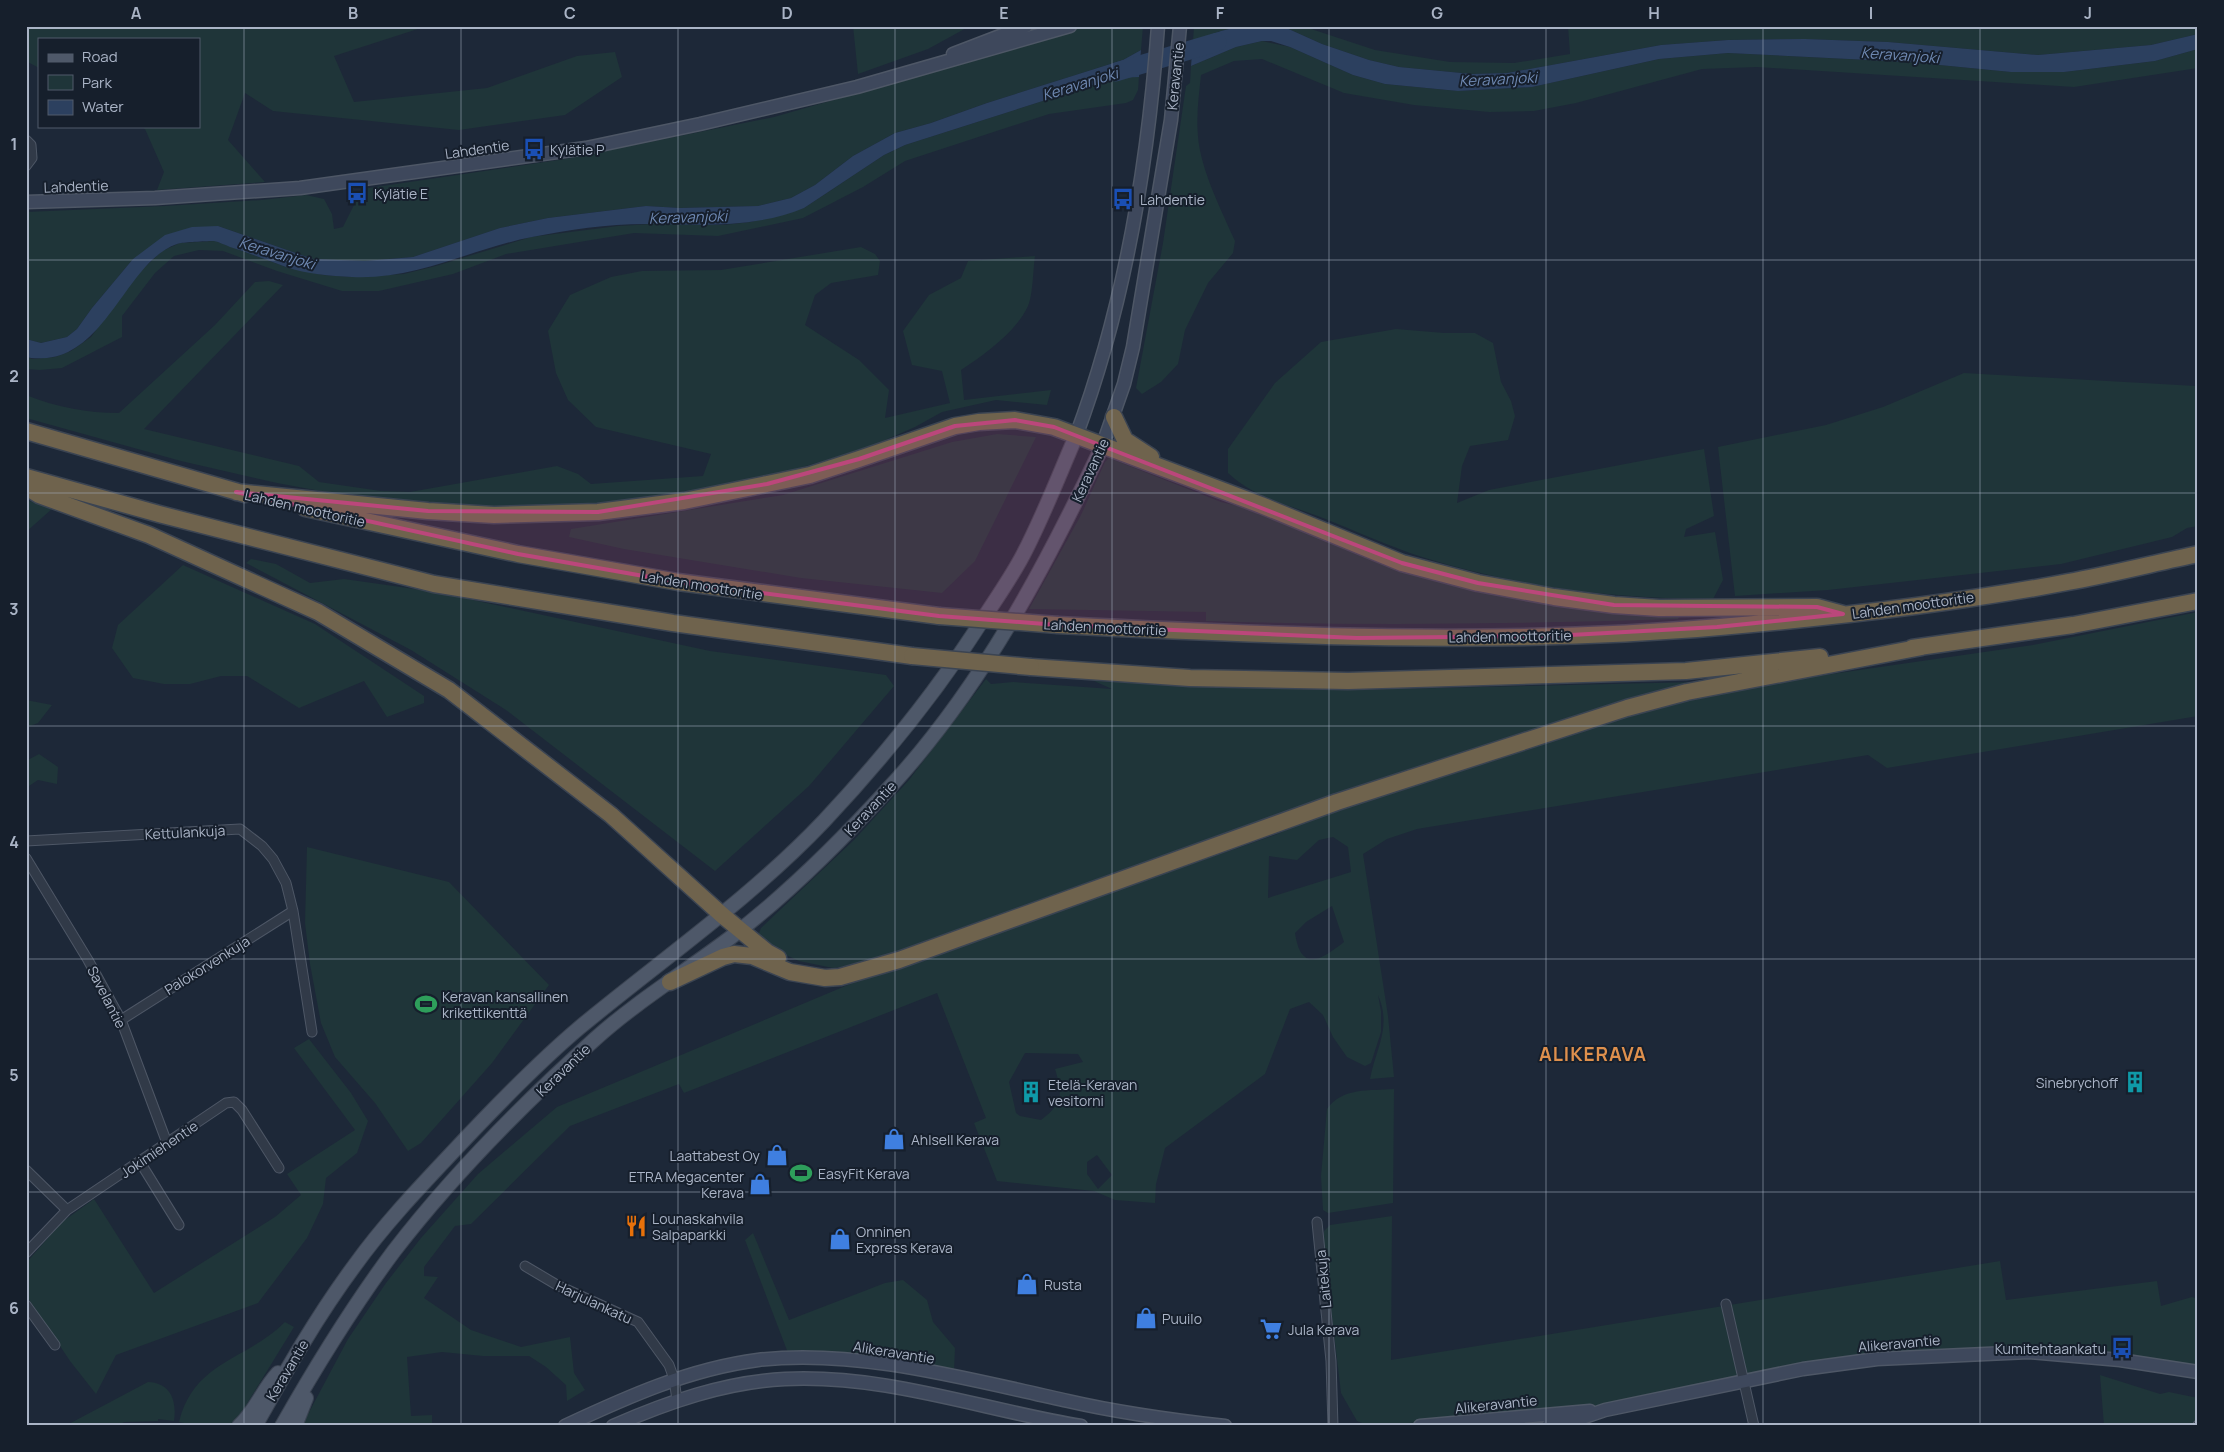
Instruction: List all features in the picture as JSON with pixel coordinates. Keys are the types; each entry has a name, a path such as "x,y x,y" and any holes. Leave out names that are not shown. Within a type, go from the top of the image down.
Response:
{"highway":[{"path":"1114,417 1125,440 1171,471"},
{"path":"236,492 428,511 494,515 598,512 684,501 810,474 955,426 1015,420 1054,427 1102,447 1262,505 1402,563 1478,583 1554,597 1614,605 1658,608 1817,607 1843,614"},
{"name":"Lahden moottoritie","path":"26,431 236,492 350,519 518,554 755,594 939,616 1058,626 1357,638 1552,636 1717,627 1937,603 2068,582 2198,554"},
{"path":"26,477 159,514 434,584 672,623 912,656 1031,667 1190,678 1348,681 1686,671 1922,647 2073,625 2198,601"},
{"path":"26,487 39,495 149,535 318,612 449,690 610,815 722,915 767,952 786,963 804,969 842,973 872,968"},
{"path":"670,982 722,957 734,954 752,956 790,972 808,977 840,978 1337,802 1627,708 1688,692 1922,647"}],"main road":[{"name":"Lahdentie","path":"924,68 969,47 1026,26"},
{"name":"Lahdentie","path":"26,202 154,198 300,188 586,148 808,99 974,55 1070,26"},
{"name":"Keravantie","path":"282,1426 344,1324 395,1250 468,1166 597,1037 740,930 795,884 849,831 893,784 949,715 998,645 1020,608 1102,447 1124,384 1136,328 1176,76 1180,26"},
{"name":"Keravantie","path":"255,1426 294,1356 354,1266 374,1240 470,1134 518,1085 577,1030 722,915 821,824 873,768 918,714 952,668 1022,557 1076,436 1097,378 1119,297 1136,212 1158,28"},
{"name":"Alikeravantie","path":"1548,1426 1570,1422 1605,1410 1803,1369 1877,1359 2020,1352 2112,1359 2198,1372"},
{"path":"239,1426 245,1420 266,1386 294,1356"},
{"name":"Alikeravantie","path":"565,1426 642,1390 674,1379 757,1360 800,1357 868,1361 1156,1418 1225,1426"},
{"path":"295,1426 317,1369"},
{"path":"613,1426 677,1400 710,1391 784,1379 845,1380 945,1397 1081,1426"},
{"name":"Alikeravantie","path":"1420,1426 1515,1422 1568,1411 1605,1410"}],"street":[{"path":"26,140 31,145 32,158 26,166"},
{"name":"Kettulankuja","path":"26,841 240,829 262,846 273,859 286,883 293,911 312,1032"},
{"name":"Savelantie","path":"27,860 88,960 120,1020 167,1143"},
{"name":"Palokorvenkuja","path":"120,1020 293,911"},
{"name":"Jokimiehentie","path":"26,1253 67,1210 226,1103 234,1102 242,1110 279,1168"},
{"path":"140,1162 179,1225"},
{"path":"26,1170 67,1210"},
{"name":"Laitekuja","path":"1317,1222 1331,1361 1334,1403 1333,1426"},
{"name":"Harjulankatu","path":"525,1266 557,1286 638,1322 669,1366 674,1379 677,1400"},
{"path":"26,1304 55,1345"},
{"path":"1726,1304 1754,1426"}],"highlighted area":[{"path":"1015,420 1054,427 1402,563 1478,583 1614,605 1817,607 1843,614 1717,627 1552,636 1357,638 1058,625 939,616 678,582 518,554 236,492 428,511 598,512 767,484 859,459 955,426"}],"green space":[{"path":"26,26 427,26 334,56 354,102 487,88 577,56 615,52 622,77 565,115 459,130 273,111 245,93 228,140 265,182 157,190 164,172 143,128 200,128 200,38 38,38 38,67 26,61"},
{"path":"853,26 970,26 928,49 858,74"},
{"path":"1084,26 1143,26 1141,50 1123,60 895,133 853,156 815,185 791,198 758,206 680,208 646,206 548,218 500,228 413,257 365,261 313,259 218,226 133,259 77,329 67,337 41,343 26,339 26,212 165,206 262,200 306,195 324,199 332,214 334,229 343,227 362,189 565,159 774,117"},
{"path":"1194,26 1241,26 1193,41"},
{"path":"1282,26 1302,26 1375,50 1450,62 1514,63 1570,54 1568,26 2198,26 2198,34 2151,45 2038,55 1888,42 1805,39 1728,40 1661,45 1507,73 1472,74 1399,67 1369,60 1322,44"},
{"path":"1262,41 1290,47 1353,75 1385,84 1458,91 1532,87 1659,59 1728,53 1909,62 2011,72 2064,72 2155,61 2198,49 2198,68 2074,87 1757,67 1702,69 1576,103 1534,111 1489,112 1414,105 1344,93 1262,59 1234,61 1201,75 1197,121 1200,149 1207,176 1235,241 1233,253 1208,283 1185,330 1178,364 1161,382 1142,394 1136,388 1163,243 1186,86 1190,83 1191,66 1236,47"},
{"path":"1139,77 1138,90 1133,100 1126,103 1049,114 905,161 863,187 803,218 718,236 634,233 506,254 453,274 379,291 342,291 277,271 223,251 199,250 174,256 155,273 122,316 122,337 62,368 26,369 26,357 33,359 55,357 71,351 91,337 145,267 162,251 180,243 215,241 286,267 323,275 352,277 404,274 531,237 618,226 653,224 724,225 751,222 804,208 884,155 905,145 1115,78"},
{"path":"861,247 875,254 880,261 878,275 831,283 815,295 805,325 859,360 889,390 885,418 950,403 942,371 912,365 903,331 929,295 961,278 968,261 1035,256 1031,296 1023,316 999,342 961,370 964,400 1051,390 1047,405 996,400 942,412 915,427 867,448 782,473 691,492 598,505 498,510 364,499 277,483 181,461 26,418 26,395 72,408 95,412 119,413 215,325 255,282 269,281 283,285 144,429 299,466 319,482 381,491 410,492 557,466 578,474 591,484 703,476 711,454 596,427 568,400 556,373 548,331 570,295 611,277 642,271 721,270"},
{"path":"1396,329 1444,333 1475,333 1493,343 1501,382 1511,401 1515,416 1508,440 1470,446 1462,466 1457,503 1489,490 1704,449 1714,516 1686,529 1684,537 1715,532 1723,580 1713,599 1602,594 1529,583 1458,567 1409,553 1273,500 1250,489 1228,473 1228,449 1275,383 1321,342"},
{"path":"1964,373 2196,386 2198,526 2187,528 2172,537 2061,564 1828,590 1735,596 1718,447 1826,425 1883,407"},
{"path":"997,434 1036,437 975,561 942,593 801,578 624,549 569,537 571,529 783,495 952,442"},
{"path":"1109,458 1221,502 1260,511 1401,568 1677,613 1680,616 1678,619 1560,622 1324,624 1206,621 1206,612 1029,609 1081,515 1105,462"},
{"path":"26,500 53,508 26,532"},
{"path":"251,559 276,564 310,583 344,579 436,592 710,651 886,675 894,686 809,786 715,871 506,710 411,650 246,563"},
{"path":"183,565 315,624 424,696 424,703 387,717 364,681 299,708 247,676 221,676 190,684 164,684 133,678 112,648 118,625"},
{"path":"2198,612 2198,716 1887,768 1868,755 1417,829 1387,839 1363,854 1388,1016 1394,1077 1370,1079 1381,1037 1384,1017 1378,995 1381,1011 1381,1032 1371,1063 1365,1066 1347,1057 1333,1037 1323,1015 1309,1002 1290,1009 1265,1074 1165,1148 1156,1184 1155,1203 1115,1200 1094,1191 997,1181 974,1123 986,1118 937,993 684,1093 679,1084 570,1126 471,1224 455,1226 424,1267 424,1276 438,1277 424,1298 471,1330 521,1347 570,1337 574,1373 585,1390 567,1401 566,1385 546,1367 529,1356 483,1356 442,1352 407,1357 411,1416 432,1415 432,1426 303,1426 348,1339 386,1283 421,1238 478,1174 557,1107 874,974 1275,835 1326,812 1672,701 1790,680 2033,645","holes":["1333,837 1348,847 1351,872 1268,898 1269,856 1297,860 1319,840","1332,906 1344,942 1320,958 1307,958 1302,954 1298,946 1295,933 1306,922","1025,1053 1078,1054 1083,1062 1055,1069 1060,1092 1059,1098 1054,1109 1041,1120 1020,1116 1016,1113 1009,1082","1097,1155 1112,1175 1098,1189 1087,1174 1087,1162"]},
{"path":"986,679 991,684 1013,682 1112,689 1094,681 1347,690 1698,682 1000,920 863,964 833,968 799,961 773,949 761,938 759,933 761,928 854,840 909,780"},
{"path":"26,700 52,705 38,723 27,727"},
{"path":"39,754 58,767 57,784 38,780 26,788 26,761"},
{"name":"Keravan kansallinen krikettikenttä","path":"307,847 449,882 549,985 492,1063 421,1143 408,1151 375,1103 335,1057 321,1023 310,964 305,923"},
{"path":"309,1039 351,1093 368,1121 357,1153 326,1178 323,1204 307,1238 258,1303 116,1355 96,1394 70,1361 26,1295 26,1263 62,1222 94,1199 154,1293 275,1217 301,1195 287,1174 355,1130 294,1048"},
{"path":"1394,1089 1393,1203 1328,1213 1323,1210 1321,1176 1327,1109 1340,1097 1348,1094 1366,1090"},
{"path":"1392,1216 1391,1360 2000,1261 2006,1300 2157,1281 2161,1306 2192,1297 2198,1299 2198,1373 2096,1358 1877,1359 1568,1411 1369,1426 1357,1421 1341,1393 1323,1240 1324,1231 1330,1225"},
{"path":"753,1233 789,1320 885,1283 903,1280 927,1300 933,1322 955,1348 954,1371 788,1353 745,1240"},
{"path":"285,1322 294,1327 237,1420 224,1426 216,1427 179,1422 186,1402 196,1386 209,1374 270,1335"},
{"path":"2100,1375 2160,1394 2169,1392 2198,1398 2198,1426 2104,1426"},
{"path":"148,1382 162,1386 171,1394 175,1414 174,1421 158,1419 158,1421 125,1422 113,1426 65,1426"}],"water":[{"path":"1241,26 1282,26 1322,44 1369,60 1399,67 1472,74 1507,73 1661,45 1728,40 1805,39 1888,42 2038,55 2151,45 2198,34 2198,49 2155,61 2064,72 2011,72 1909,62 1728,53 1659,59 1532,87 1458,91 1385,84 1353,75 1290,47 1271,41 1262,41 1236,47 1191,66 1193,41"},
{"path":"1141,50 1139,77 1115,78 905,145 884,155 804,208 767,219 730,224 639,224 577,229 509,242 421,269 376,277 335,276 302,271 214,241 177,244 152,260 106,319 79,345 64,354 47,358 26,357 26,339 41,343 67,337 77,329 133,259 165,235 192,227 218,226 313,259 365,261 413,257 500,228 548,218 646,206 680,208 758,206 791,198 815,185 853,156 895,133 1123,60"}],"waterway":[{"name":"Keravanjoki","path":"1116,72 1217,42"}],"place":[{"name":"Kylätie P","path":"534,149"},
{"name":"Kylätie E","path":"357,193"},
{"name":"Lahdentie","path":"1123,199"},
{"name":"Keravan kansallinen krikettikenttä","path":"426,1004"},
{"name":"Sinebrychoff","path":"2135,1082"},
{"name":"Etelä-Keravan vesitorni","path":"1031,1092"},
{"name":"Ahlsell Kerava","path":"894,1139"},
{"name":"Laattabest Oy","path":"777,1155"},
{"name":"EasyFit Kerava","path":"801,1173"},
{"name":"ETRA Megacenter Kerava","path":"760,1184"},
{"name":"Lounaskahvila Salpaparkki","path":"636,1226"},
{"name":"Onninen Express Kerava","path":"840,1239"},
{"name":"Rusta","path":"1027,1284"},
{"name":"Puuilo","path":"1146,1318"},
{"name":"Jula Kerava","path":"1271,1329"},
{"name":"Kumitehtaankatu","path":"2122,1348"}],"district":[{"name":"ALIKERAVA","path":"1593,1054"}]}
